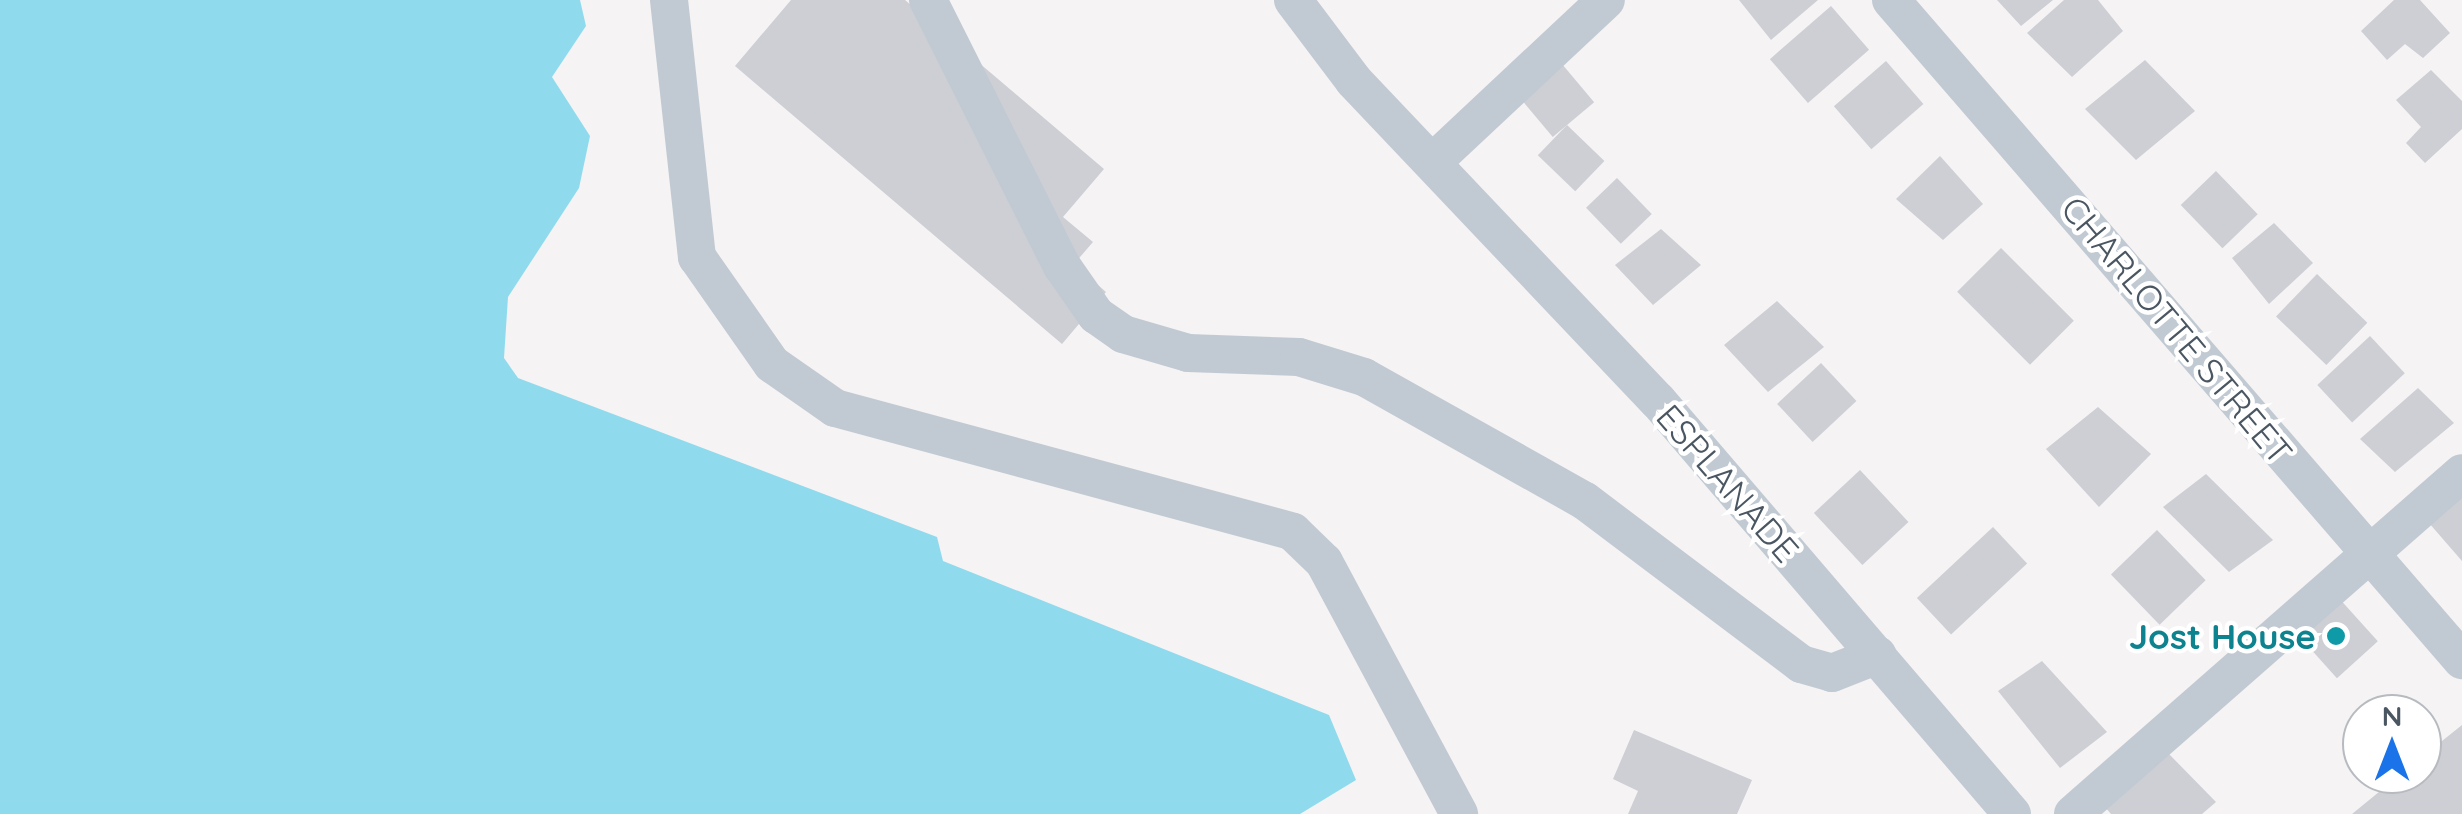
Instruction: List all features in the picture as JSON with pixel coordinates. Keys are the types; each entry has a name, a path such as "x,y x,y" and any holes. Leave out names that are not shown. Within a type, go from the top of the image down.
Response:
{"street":[{"path":"669,0 697,257 772,364 835,408 1293,532 1324,562 1459,814"},
{"path":"928,0 1062,266 1096,315 1123,334 1188,353 1299,357 1364,377 1585,501 1800,664 1832,673 1878,655"},
{"name":"ESPLANADE","path":"1293,0 1354,81 1435,160 1878,655 2012,814"},
{"path":"1435,160 1606,0"},
{"name":"CHARLOTTE STREET","path":"1891,0 2366,556 2462,660"},
{"path":"2072,814 2462,473"}],"water":[{"path":"0,0 580,0 586,26 552,77 590,136 579,188 508,297 504,358 518,378 937,537 943,561 1329,715 1356,780 1300,814 0,814"}],"building":[{"path":"791,0 905,0 1104,169 1063,217 1093,242 1074,264 1106,292 1062,344 735,66"},
{"path":"1739,0 1818,0 1771,40"},
{"path":"1997,0 2053,0 2021,26"},
{"path":"2064,0 2098,0 2123,31 2072,77 2027,33"},
{"path":"2394,0 2420,0 2450,33 2423,58 2405,44 2387,60 2361,31"},
{"path":"1831,6 1869,50 1808,103 1770,59"},
{"path":"2145,60 2195,111 2136,160 2085,109"},
{"path":"1886,61 1923,104 1871,149 1834,106"},
{"path":"1562,64 1594,102 1553,137 1521,99"},
{"path":"2431,70 2462,101 2462,129 2425,163 2406,143 2421,127 2396,100"},
{"path":"1567,125 1604,161 1575,191 1538,155"},
{"path":"1940,156 1983,204 1943,240 1896,199"},
{"path":"2216,171 2258,214 2222,248 2181,205"},
{"path":"1617,178 1652,214 1621,244 1586,208"},
{"path":"2274,223 2313,263 2269,304 2232,258"},
{"path":"1661,229 1701,265 1653,305 1615,265"},
{"path":"2001,248 2074,321 2030,365 1957,292"},
{"path":"2317,274 2367,323 2326,365 2276,316"},
{"path":"1777,301 1824,347 1768,392 1724,345"},
{"path":"2370,336 2405,373 2352,422 2317,385"},
{"path":"1821,363 1856,401 1813,442 1777,404"},
{"path":"2418,388 2454,423 2395,472 2360,439"},
{"path":"2098,407 2151,454 2099,507 2046,449"},
{"path":"1860,470 1908,522 1862,565 1814,513"},
{"path":"2206,474 2273,540 2229,572 2163,507"},
{"path":"2462,497 2462,561 2429,523"},
{"path":"1993,527 2027,564 1951,634 1917,598"},
{"path":"2157,530 2206,580 2160,625 2111,574"},
{"name":"Jost House","path":"2337,596 2378,641 2337,678 2296,633"},
{"path":"2042,661 2107,732 2060,768 1998,691"},
{"path":"2462,725 2462,814 2352,814 2376,794 2442,794 2442,741"},
{"path":"1634,730 1752,780 1737,814 1628,814 1638,791 1613,779"},
{"path":"2168,753 2216,802 2202,814 2111,814 2105,807"}],"place":[{"name":"Jost House","path":"2336,636"}]}
